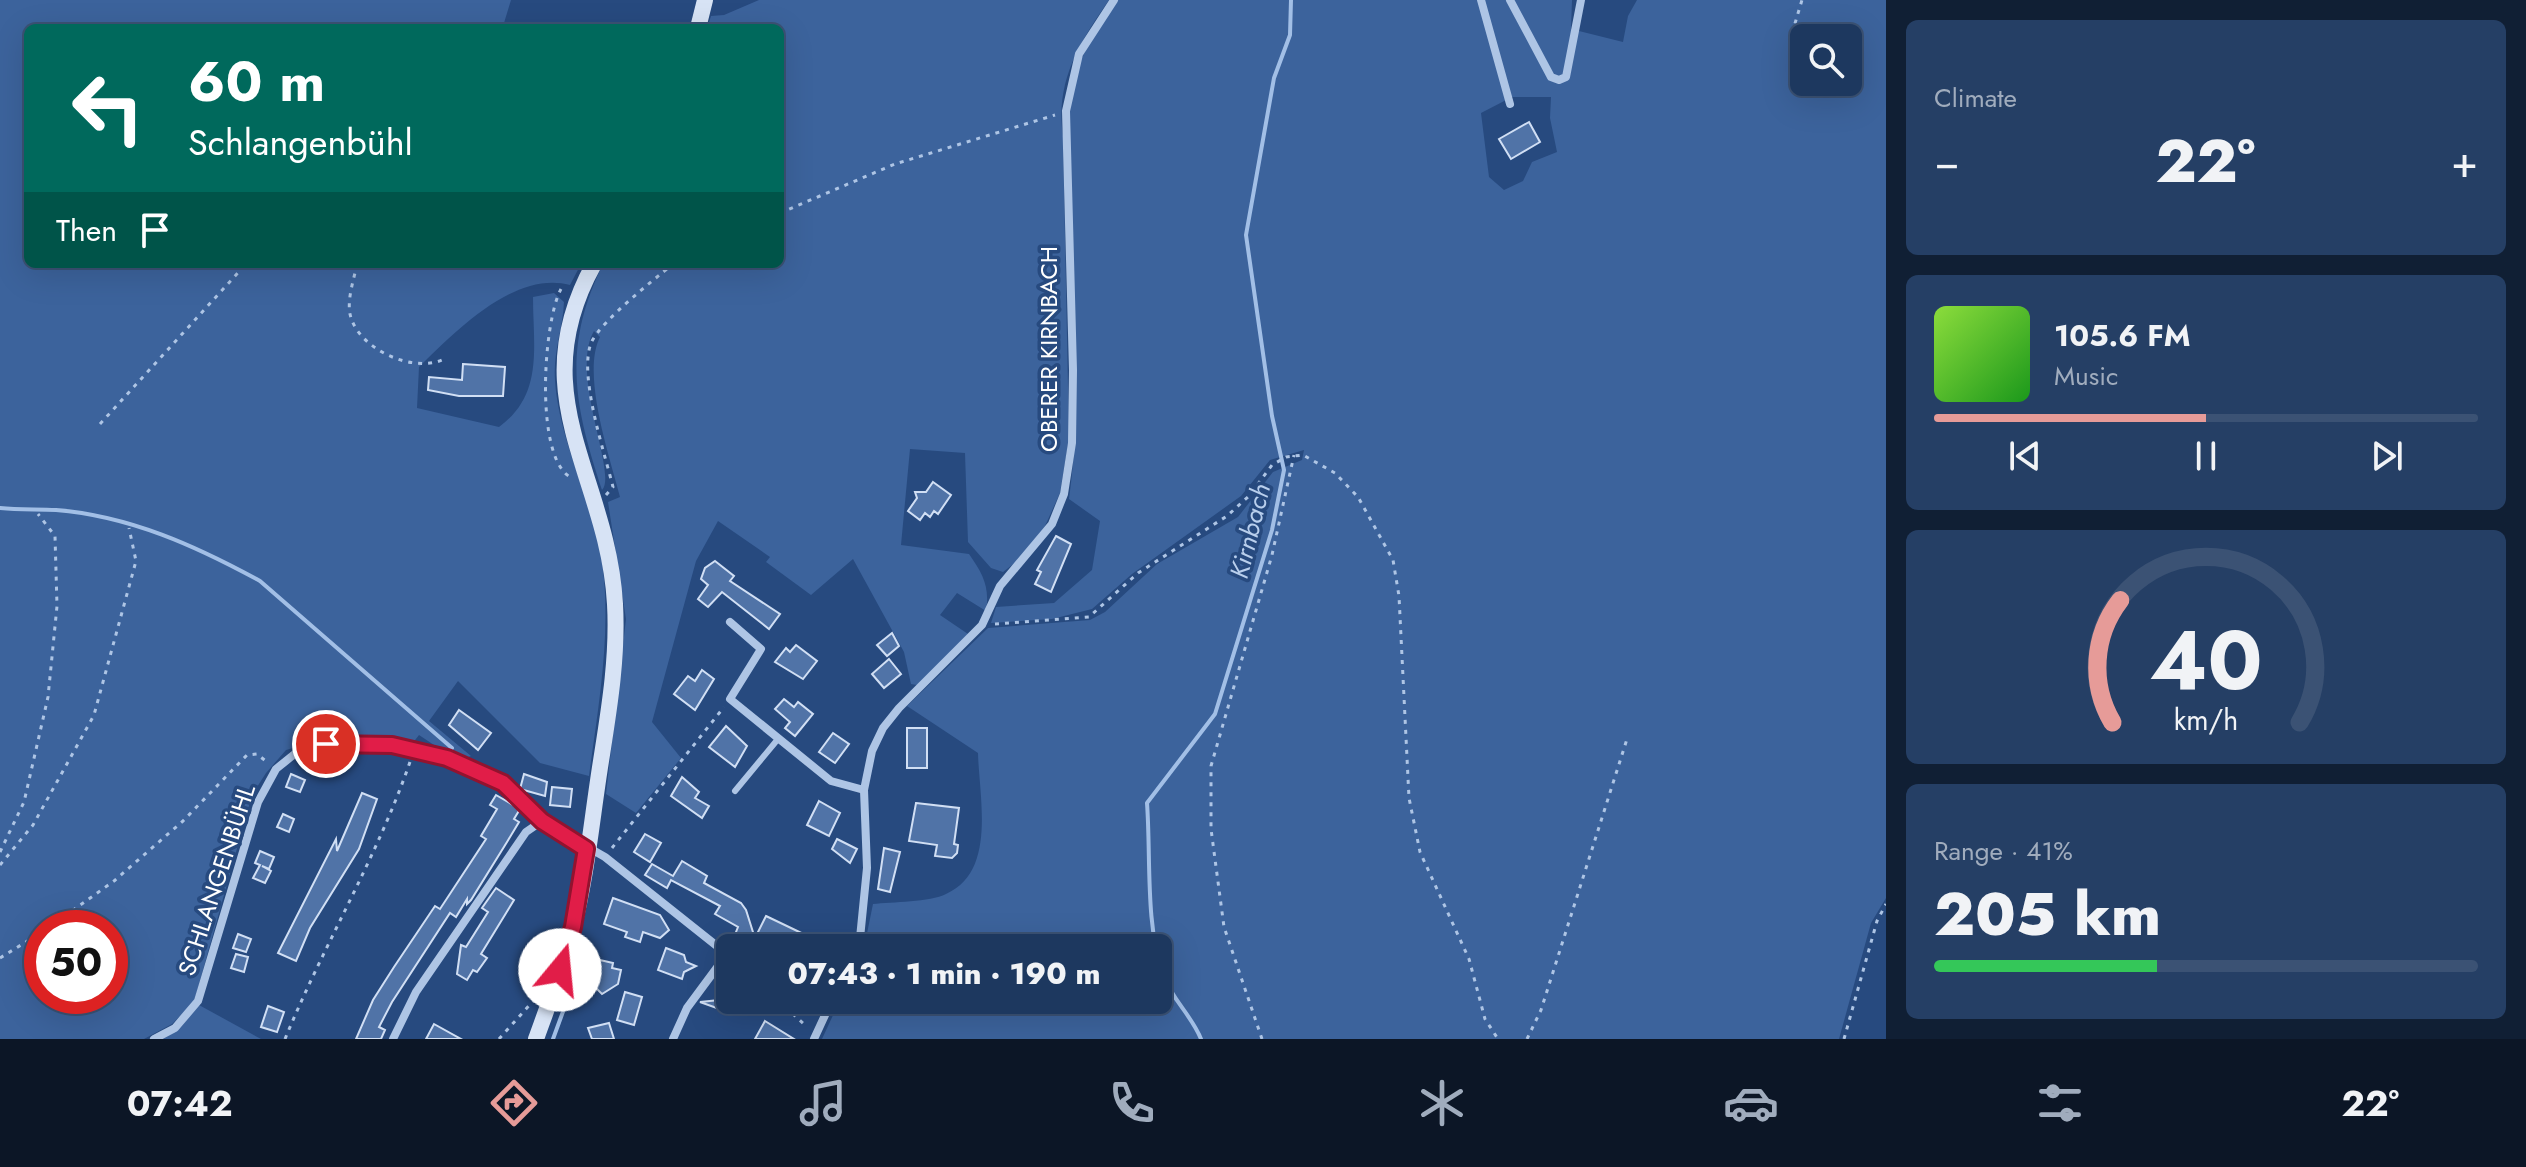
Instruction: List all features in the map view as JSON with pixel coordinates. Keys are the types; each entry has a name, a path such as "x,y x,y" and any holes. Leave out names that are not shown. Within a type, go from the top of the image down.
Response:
{"main road":[{"path":"699,24 705,0"},
{"path":"536,1039 573,927 613,683 615,606 611,566 568,413 562,351 568,322 592,268"}],"street":[{"name":"OBERER KIRNBACH","path":"860,934 867,868 864,790 872,751 883,728 982,625 1000,586 1052,524 1064,494 1072,443 1073,370 1066,111 1079,54 1114,0"},
{"path":"1481,0 1510,104"},
{"path":"1510,0 1551,77 1559,80 1566,77 1571,61 1581,0"},
{"path":"730,622 761,649 730,699 831,781 864,790"},
{"name":"SCHLANGENBÜHL","path":"154,1039 175,1028 198,1001 258,802 276,769 297,752 326,744 370,743 414,748 503,783 542,821 586,849 605,857 727,954 687,1008 673,1039"},
{"path":"393,1039 416,992 526,832 542,821"},
{"path":"815,1037 826,1014"}],"lane":[{"path":"735,791 778,739"}],"path":[{"path":"1795,24 1802,0"},
{"path":"784,211 895,164 1066,111"},
{"path":"100,424 242,268"},
{"path":"356,268 349,312 356,331 374,348 401,359 432,364 442,360"},
{"path":"592,501 607,495 613,487 592,397 589,350 599,331 669,268"},
{"path":"1262,1039 1224,927 1211,829 1211,766 1272,555 1294,455"},
{"path":"982,625 1089,617 1138,573 1227,516 1249,496 1272,465 1286,457 1303,455 1335,473 1358,497 1393,560 1404,669 1409,798 1420,852 1469,959 1485,1019 1498,1039"},
{"path":"0,852 24,802 48,697 57,606 55,536 38,514"},
{"path":"0,865 33,825 94,715 136,561 129,528"},
{"path":"605,857 730,699"},
{"path":"1527,1039 1541,1010 1627,739"},
{"path":"285,1039 311,975 392,816 414,748"},
{"path":"73,910 114,881 183,821 247,755 257,754 276,769"},
{"path":"1844,1039 1877,921 1886,904"},
{"path":"0,958 24,943"},
{"path":"499,1039 540,993"},
{"path":"792,1014 815,1037"}],"shaded area":[{"path":"0,0 511,0 506,24 24,24 24,268 579,268 570,285 549,283 528,287 507,295 467,322 419,367 417,408 499,427 513,414 530,385 534,351 533,297 554,293 564,302 555,370 558,404 599,545 605,595 602,673 589,776 540,763 458,681 429,721 471,756 463,759 443,751 419,735 412,744 356,737 324,739 286,750 252,795 194,1002 172,1024 144,1039 0,1039"},
{"path":"759,0 1109,0 1072,64 1061,116 1069,438 1060,493 1045,526 1020,559 1003,572 991,568 968,542 965,453 910,449 901,545 969,554 982,574 987,595 986,611 957,593 940,615 968,634 917,685 911,684 904,652 853,559 811,595 766,562 770,557 718,521 696,561 652,722 681,758 636,813 606,794 626,619 608,502 620,497 595,393 595,353 600,337 594,331 588,349 587,371 604,465 602,490 579,403 577,350 590,294 601,268 784,268 784,24 708,24 711,16 724,15"},
{"path":"1118,0 1572,0 1571,29 1623,42 1628,16 1637,0 1886,0 1886,898 1871,923 1839,1039 822,1039 834,1014 1172,1014 1172,934 867,934 873,904 921,900 946,894 962,883 973,869 979,851 982,811 978,753 907,706 988,628 1090,620 1105,612 1157,564 1238,517 1273,472 1302,460 1304,450 1270,460 1241,496 1132,574 1092,609 1052,619 991,623 996,607 1054,603 1092,570 1100,521 1069,499 1076,385 1070,115 1078,68 1090,42","holes":["1512,97 1551,97 1550,118 1557,152 1532,162 1523,181 1504,190 1489,177 1481,113"]},
{"path":"199,1005 261,1039 160,1039 181,1027"}],"building":[{"path":"1529,122 1540,142 1511,159 1499,139"},
{"path":"463,364 505,367 503,396 459,396 428,390 429,377 462,380"},
{"path":"933,482 951,495 938,514 934,511 930,517 925,513 920,520 908,511 917,498 915,492 926,492"},
{"path":"1056,536 1071,544 1051,592 1035,584 1041,572 1037,570"},
{"path":"715,561 734,576 730,581 780,614 769,629 722,592 708,607 698,599 708,585 701,579 705,568"},
{"path":"892,633 899,646 887,656 877,645"},
{"path":"796,645 817,661 803,679 775,662 786,648 790,652"},
{"path":"889,659 901,674 884,688 872,674"},
{"path":"702,670 714,679 695,710 674,694 688,676 695,681"},
{"path":"784,699 794,707 798,702 813,714 795,736 785,728 790,722 775,709"},
{"path":"459,710 491,733 478,750 449,725"},
{"path":"726,726 747,746 735,767 709,747"},
{"path":"907,728 927,728 927,768 907,768"},
{"path":"833,733 849,744 835,763 819,752"},
{"path":"291,774 305,780 300,792 286,787"},
{"path":"524,774 547,782 545,796 520,789"},
{"path":"682,777 699,792 695,798 709,806 702,818 671,796"},
{"path":"552,787 572,789 570,807 550,805"},
{"path":"362,793 377,799 359,849 310,928 296,961 278,953 336,839 337,851"},
{"path":"496,795 520,809 514,819 519,822 471,900 467,904 467,899 456,917 450,913 392,1002 379,1027 385,1030 381,1039 356,1039 373,1000 394,967 435,906 440,909 486,839 481,836 497,809 490,805"},
{"path":"819,801 840,813 829,836 807,825"},
{"path":"916,803 959,808 954,844 958,845 957,853 952,858 935,856 937,845 909,841"},
{"path":"283,814 294,819 289,832 277,827"},
{"path":"645,834 661,843 650,862 634,852"},
{"path":"837,839 857,849 850,863 832,849"},
{"path":"884,848 900,852 890,892 878,889"},
{"path":"260,851 274,857 269,869 262,866 271,871 265,883 253,878 260,865 255,863"},
{"path":"682,861 707,876 704,883 741,903 754,934 735,934 738,927 715,914 720,906 671,880 667,888 645,875 652,864 673,876"},
{"path":"496,888 514,900 481,954 487,958 467,980 457,974 461,945 466,947 488,912 482,908"},
{"path":"613,898 660,915 669,930 660,938 643,932 640,942 625,937 627,932 604,924"},
{"path":"766,916 804,934 757,934"},
{"path":"238,934 251,939 246,952 233,948"},
{"path":"666,948 684,955 686,962 696,966 684,972 682,979 658,970"},
{"path":"236,954 248,957 244,972 231,968"},
{"path":"600,960 613,963 612,968 621,970 618,984 602,994 594,986"},
{"path":"625,992 642,997 634,1025 617,1020"},
{"path":"716,1000 716,1008 700,1002"},
{"path":"268,1006 284,1012 277,1032 261,1027"},
{"path":"765,1021 794,1039 755,1039"},
{"path":"609,1023 614,1039 592,1039 588,1028"},
{"path":"434,1024 461,1039 426,1039"}],"waterway":[{"name":"Kirnbach","path":"1201,1039 1167,983 1157,955 1151,912 1147,803 1215,714 1272,530 1284,470 1272,416 1246,235 1274,78 1290,35 1291,0"},
{"path":"0,508 56,510 110,519 162,535 236,568 260,581 452,748"},
{"path":"553,1039 587,946"}],"route":[{"path":"326,744 392,745 447,758 503,783 542,821 586,849 573,927 560,970"}]}
